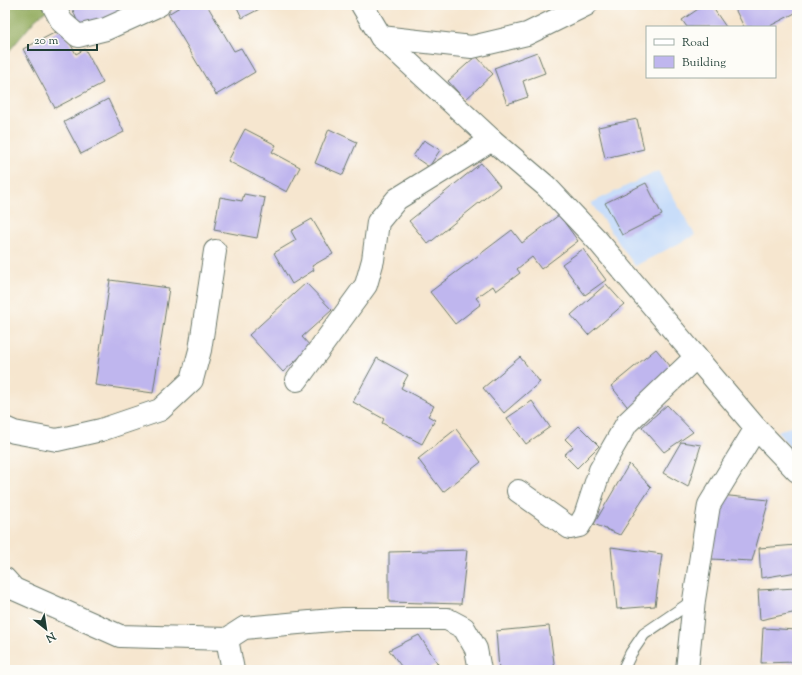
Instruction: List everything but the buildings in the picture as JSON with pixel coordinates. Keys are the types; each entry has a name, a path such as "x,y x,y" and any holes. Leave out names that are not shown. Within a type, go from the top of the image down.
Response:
{"street":[{"path":"53,5 62,22 78,36 106,29 159,5"},
{"path":"362,5 381,37 492,140 546,186 597,240 756,428 797,471"},
{"path":"381,37 472,46 527,34 586,5"},
{"path":"297,380 366,285 373,260 378,222 397,199 492,140"},
{"path":"5,428 14,432 57,440 101,430 160,410 192,380 200,350 215,251"},
{"path":"518,492 570,528 579,526 586,516 600,470 627,423 696,357"},
{"path":"687,670 694,600 709,505 756,428"},
{"path":"5,579 14,589 120,636 227,639 244,628 336,620 447,619 464,628 476,649 480,670"},
{"path":"227,639 233,670"}],"lane":[{"path":"623,670 631,653 644,634 694,600"}],"shaded area":[{"path":"658,171 695,235 635,266 591,203"},
{"path":"797,425 797,457 777,431"}],"green space":[{"path":"5,5 53,5 35,20 5,56"}]}
